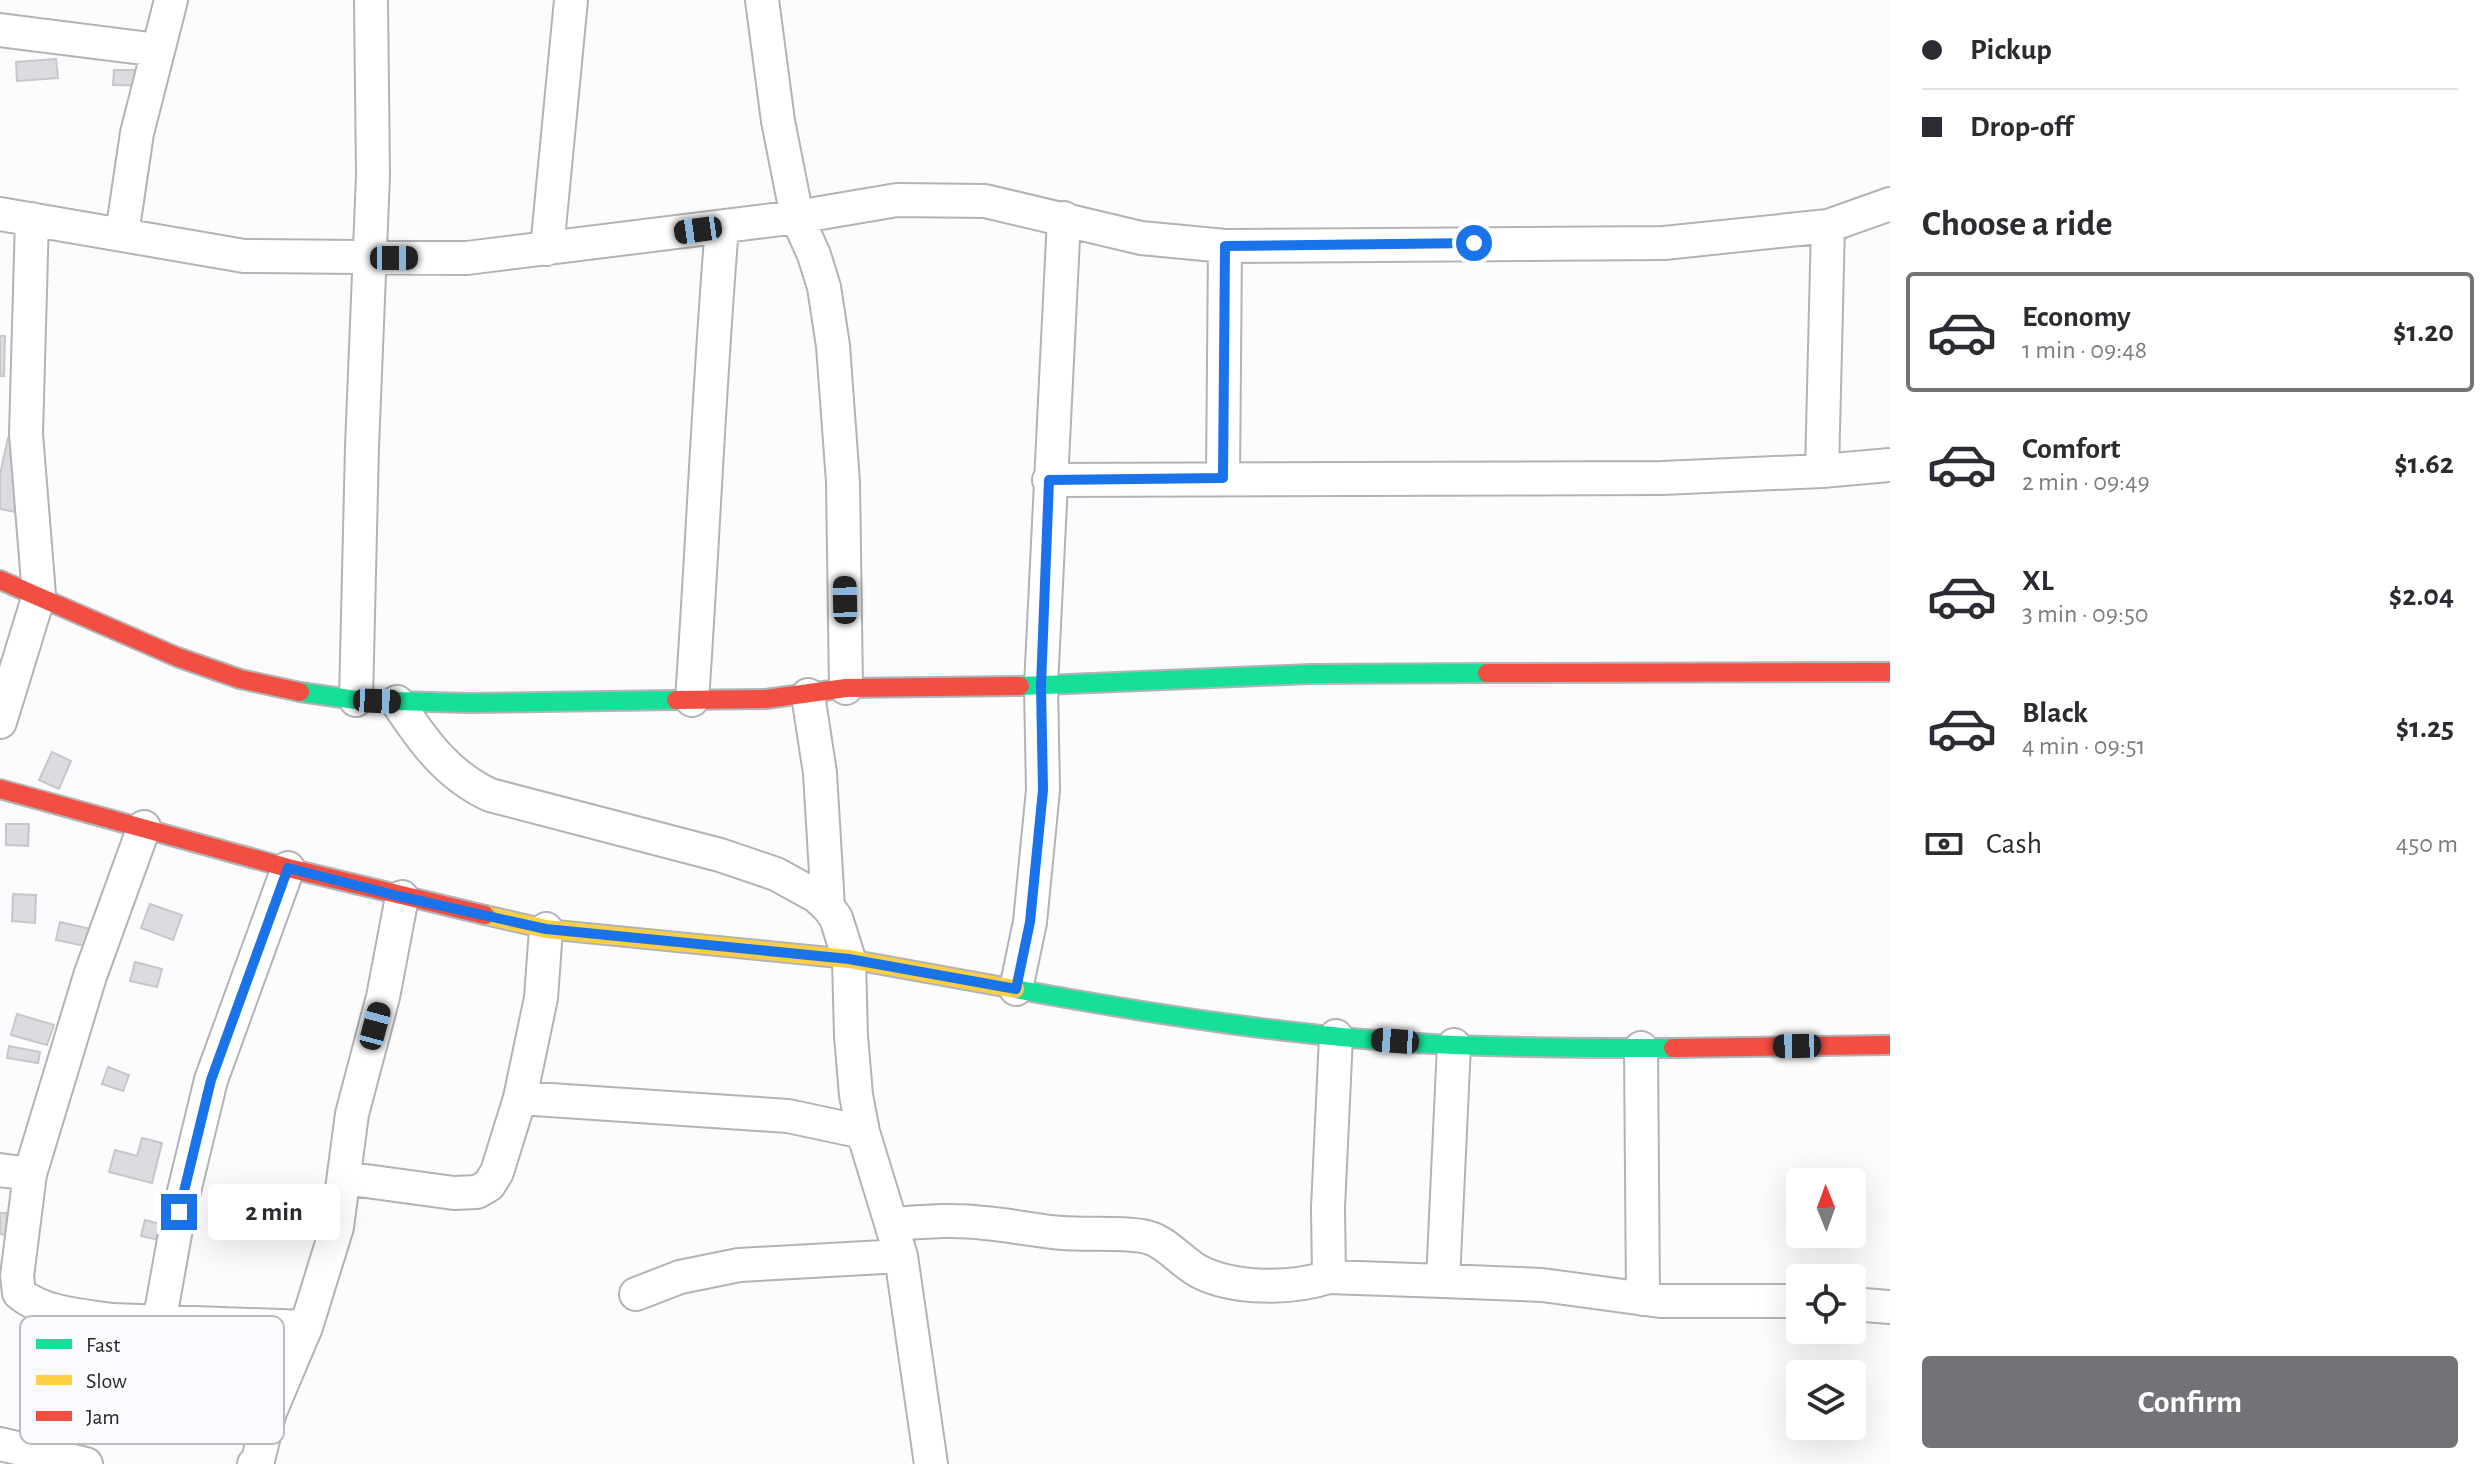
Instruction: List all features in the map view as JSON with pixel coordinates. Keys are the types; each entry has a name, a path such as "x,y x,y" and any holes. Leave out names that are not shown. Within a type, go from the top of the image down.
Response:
{"street":[{"path":"122,234 137,133 171,0"},
{"path":"356,700 373,175 371,0"},
{"path":"547,249 571,0"},
{"path":"751,0 762,0 778,121 797,217 824,287 833,346 843,482 846,688"},
{"path":"0,30 158,50"},
{"path":"0,214 244,256 467,258 797,217 897,200 985,201 1141,238 1225,246 1664,243 1828,226 1890,204"},
{"path":"1016,989 1030,922 1043,790 1041,686 1064,218"},
{"path":"0,722 39,595 26,434 32,219"},
{"path":"1822,471 1828,226"},
{"path":"692,700 722,227"},
{"path":"1223,478 1225,246"},
{"path":"1049,480 1662,478 1890,465"},
{"path":"0,580 177,657 240,679 303,693 397,702 766,699 846,688 1041,686 1310,674 1890,672"},
{"path":"808,695 820,773 828,907"},
{"path":"397,702 430,750 471,786 490,795 720,855 762,869 797,884 828,907 836,918 849,959 856,1095 863,1132 901,1256 931,1464"},
{"path":"0,789 288,868 546,929 849,959 1100,1005 1336,1036 1454,1045 1641,1048 1890,1045"},
{"path":"84,1316 32,1302 21,1295 17,1285 15,1172 144,827"},
{"path":"160,1316 179,1212 211,1080 288,868"},
{"path":"284,1375 306,1327 337,1227 352,1114 383,997 402,897"},
{"path":"344,1178 454,1193 468,1194 483,1190 497,1172 520,1098 541,998 546,929"},
{"path":"1329,1277 1328,1208 1336,1036"},
{"path":"1443,1281 1454,1045"},
{"path":"1641,1048 1643,1299"},
{"path":"520,1098 788,1116 863,1132"},
{"path":"892,1224 944,1220 1066,1233 1143,1236 1171,1250 1200,1272 1272,1286 1294,1286 1329,1277 1542,1285 1686,1302 1786,1301"},
{"path":"636,1294 680,1277 739,1265 901,1256"},
{"path":"1866,1305 1890,1307"},
{"path":"284,1326 306,1327"},
{"path":"0,1444 86,1464"},
{"path":"254,1464 262,1444"}],"building":[{"path":"56,59 58,78 17,81 16,62"},
{"path":"114,70 155,70 154,86 113,85"},
{"path":"0,336 5,336 4,376 0,376"},
{"path":"8,438 27,442 35,516 0,509 0,474"},
{"path":"52,752 71,761 59,789 39,780"},
{"path":"6,824 29,824 28,846 6,845"},
{"path":"13,894 36,895 35,923 12,921"},
{"path":"150,904 182,915 173,940 141,928"},
{"path":"60,922 95,930 90,947 56,940"},
{"path":"135,962 162,969 157,987 130,981"},
{"path":"17,1014 54,1025 47,1045 11,1035"},
{"path":"9,1046 40,1052 38,1063 7,1058"},
{"path":"108,1067 129,1075 123,1091 102,1084"},
{"path":"142,1138 162,1143 152,1183 109,1172 115,1150 137,1156"},
{"path":"0,1213 7,1213 6,1235 0,1234"},
{"path":"145,1220 168,1226 164,1241 141,1236"}],"traffic: fast":[{"path":"1020,686 1310,674 1487,673"},
{"path":"300,692 356,700 468,703 676,700"},
{"path":"1015,989 1178,1017 1289,1032 1400,1042 1673,1048"}],"traffic: slow":[{"path":"485,915 546,929 849,959 1015,989"}],"traffic: jam":[{"path":"0,580 177,657 240,679 300,692"},
{"path":"1487,673 1890,672"},
{"path":"676,700 766,699 846,688 1020,686"},
{"path":"0,789 288,868 485,915"},
{"path":"1673,1048 1890,1045"}],"route":[{"path":"179,1212 211,1080 288,868 546,929 849,959 1016,989 1030,922 1043,790 1041,686 1049,480 1223,478 1225,246 1474,243"}]}
